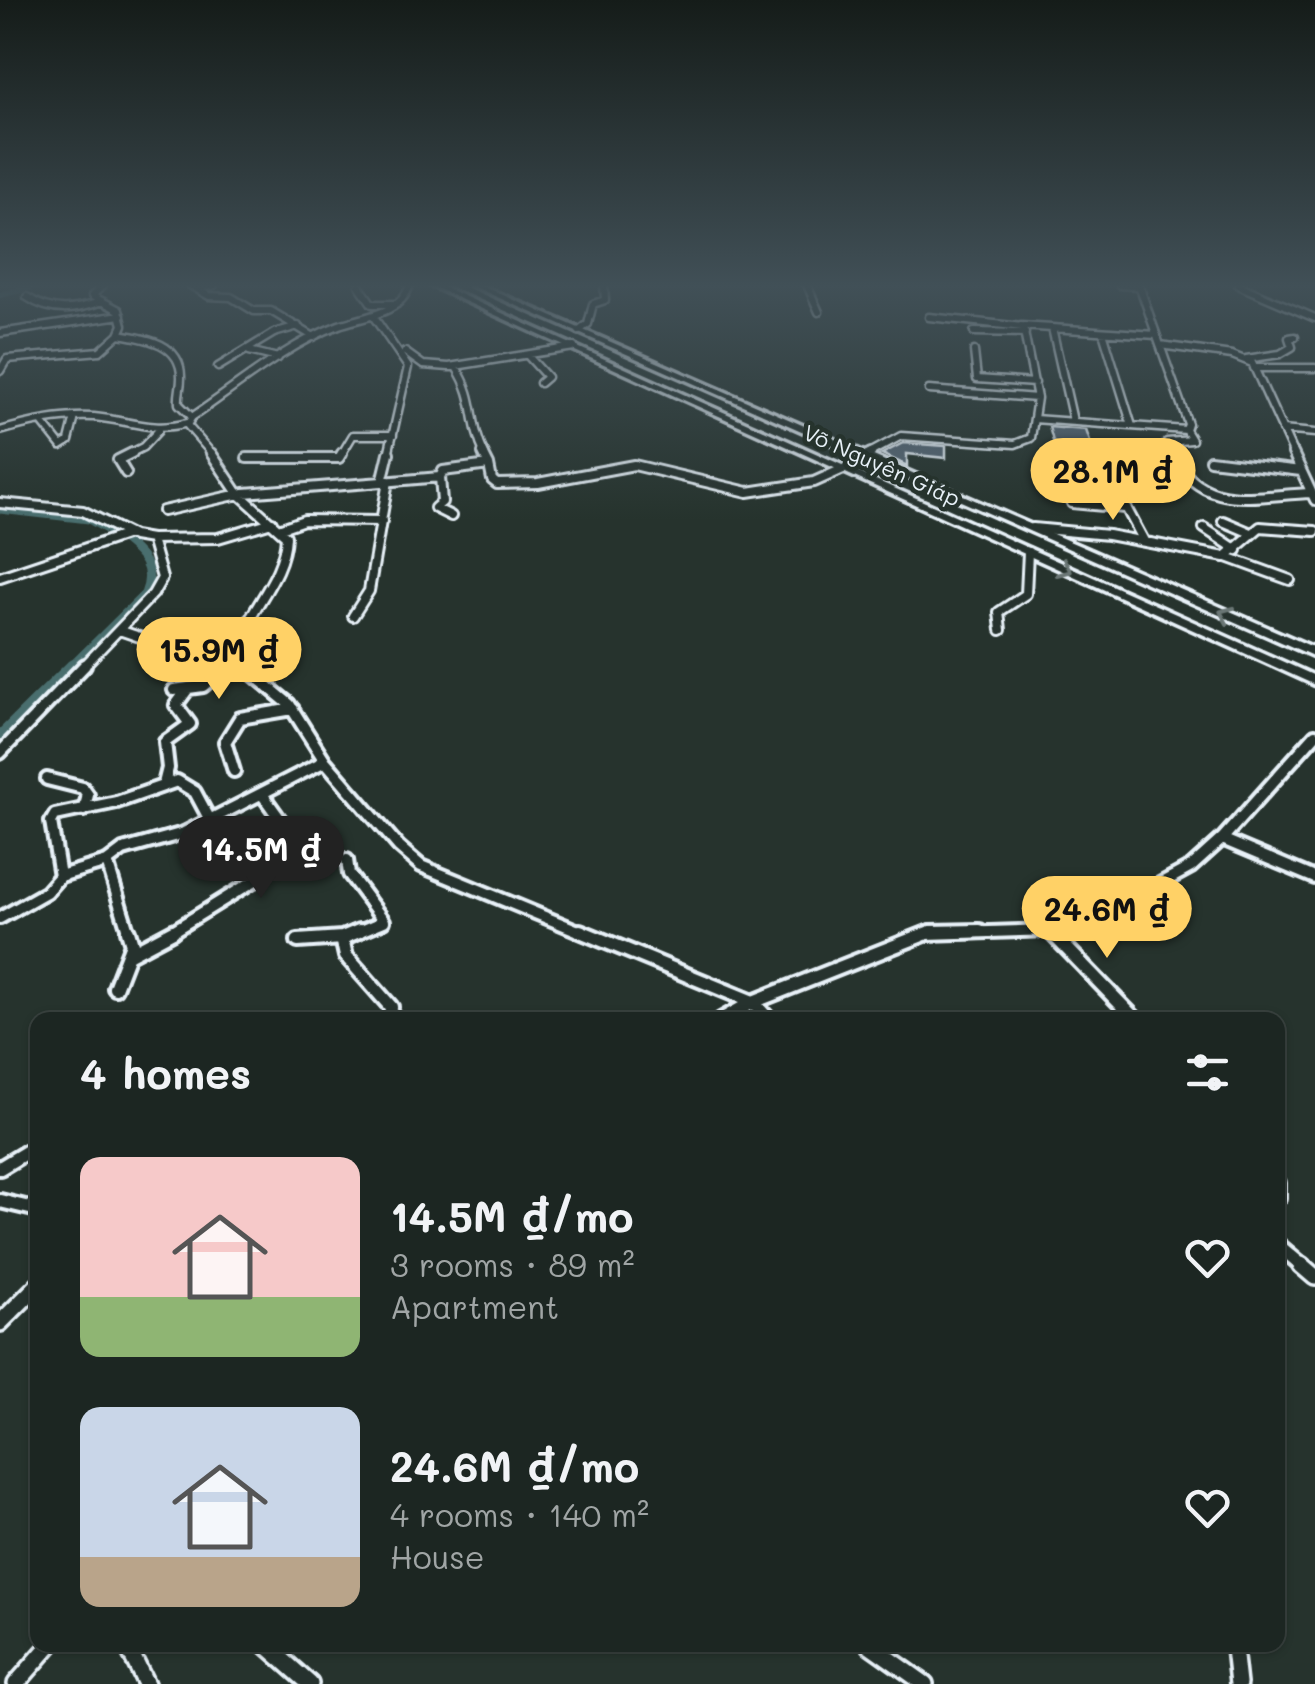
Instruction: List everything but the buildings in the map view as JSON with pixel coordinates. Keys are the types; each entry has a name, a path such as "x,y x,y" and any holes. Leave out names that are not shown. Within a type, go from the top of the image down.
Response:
{"main road":[{"name":"Võ Nguyên Giáp","path":"610,364 1315,681"},
{"name":"Võ Nguyên Giáp","path":"654,364 1315,652"},
{"path":"731,419 752,406"},
{"path":"1117,592 1134,574"}],"street":[{"path":"177,364 182,375 176,394 190,420"},
{"path":"218,367 225,364"},
{"path":"126,472 118,460 143,447 158,431 190,420 270,364"},
{"path":"354,616 369,591 407,364"},
{"path":"422,364 456,367 481,364"},
{"path":"535,364 547,376 540,383"},
{"path":"975,364 977,380 1036,383"},
{"path":"866,456 901,436 1021,443 1031,438 1038,398 1031,364"},
{"path":"1060,364 1073,421"},
{"path":"1113,364 1132,426"},
{"path":"1167,364 1192,440 1167,442 1180,473 1204,492 1216,496 1313,497 1250,364"},
{"path":"456,367 472,392 473,430 494,482 538,483 634,464 748,492 814,482 842,469"},
{"path":"1254,368 1315,368"},
{"path":"929,390 1038,398"},
{"path":"0,431 75,417 102,418 158,431"},
{"path":"42,422 61,446 69,441 75,417"},
{"path":"1034,418 1186,430"},
{"path":"174,690 216,681 234,655 257,600 285,562 287,542 276,525 222,473 208,446 188,428 190,420"},
{"path":"1282,430 1315,433"},
{"path":"246,458 339,458 354,435 393,436"},
{"path":"1210,460 1301,471"},
{"path":"451,516 434,508 442,502 443,471 489,465"},
{"path":"163,511 238,492 270,493 440,477"},
{"path":"1115,488 1144,540"},
{"path":"1072,502 1125,508"},
{"path":"0,504 84,511 128,534 151,539 218,538 304,520 382,522"},
{"path":"1223,521 1251,534"},
{"path":"1227,557 1260,527 1315,531"},
{"path":"1027,528 1144,540 1227,557 1290,580"},
{"path":"1204,528 1237,550"},
{"path":"0,578 128,534"},
{"path":"0,753 160,586 162,571 151,539"},
{"path":"1001,630 999,612 1026,594 1028,552"},
{"path":"118,630 157,643 239,644"},
{"path":"234,655 292,709 324,761 400,848 421,866 753,1002 762,1012"},
{"path":"164,784 168,768 164,742 190,724 176,706 187,690"},
{"path":"234,771 225,742 240,718 292,709"},
{"path":"736,1012 930,932 1049,930 1092,921 1169,881 1222,838 1315,734"},
{"path":"0,918 46,892 60,876 107,862 118,852 177,836 324,761"},
{"path":"48,779 83,788 88,795 84,810"},
{"path":"60,876 52,819 60,813 84,810 177,781 187,784 210,820"},
{"path":"128,955 190,922 210,905 265,874 283,847 285,834 282,822 262,794"},
{"path":"1222,838 1315,878"},
{"path":"298,941 342,938 384,921 350,874 347,860"},
{"path":"107,862 132,944 115,988"},
{"path":"1049,930 1128,1012"},
{"path":"342,938 346,956 391,1007 391,1012"},
{"path":"0,1168 30,1150"},
{"path":"0,1201 30,1208"},
{"path":"1285,1251 1315,1277"},
{"path":"0,1323 30,1292"},
{"path":"16,1684 44,1652"},
{"path":"130,1652 146,1684"},
{"path":"274,1652 310,1684"},
{"path":"880,1652 924,1684"},
{"path":"1234,1652 1238,1684"}],"waterway":[{"path":"0,509 89,519 117,535"},
{"path":"70,668 145,594 148,569 121,538"},
{"path":"0,736 72,665"}]}
